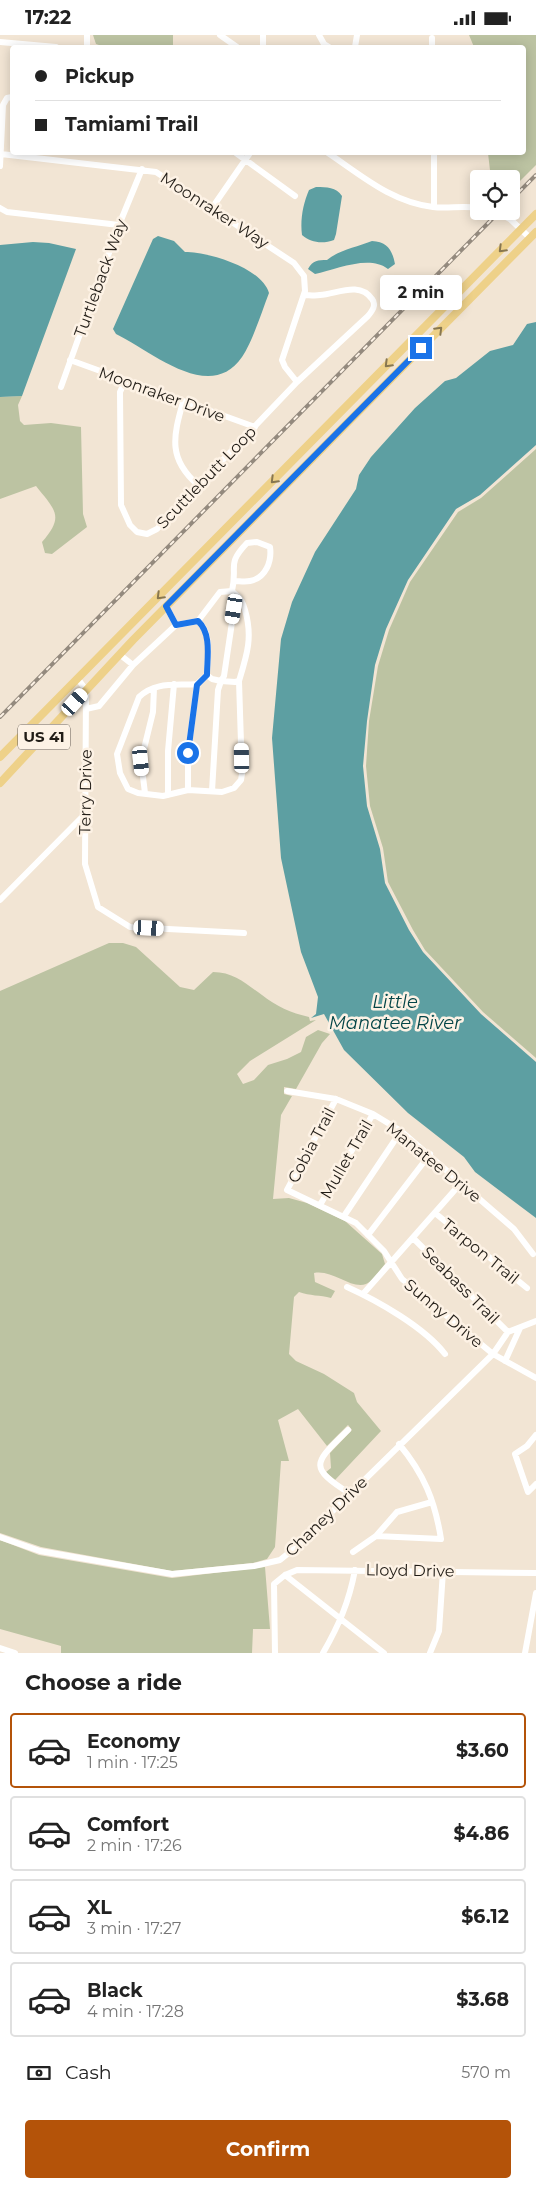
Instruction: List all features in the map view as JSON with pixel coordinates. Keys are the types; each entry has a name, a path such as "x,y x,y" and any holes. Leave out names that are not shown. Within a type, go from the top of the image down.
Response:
{"main road":[{"name":"US 41","path":"0,757 536,214"},
{"name":"US 41","path":"0,783 86,689 166,606 533,235"}],"street":[{"path":"220,35 234,45"},
{"path":"432,38 432,45"},
{"path":"0,42 34,45"},
{"path":"0,165 4,105 7,98 10,97"},
{"name":"Moonraker Way","path":"10,155 156,171 294,263 304,276 304,295 282,360 297,382"},
{"path":"331,155 391,196 409,203 434,207 470,208"},
{"path":"434,155 434,207"},
{"path":"212,208 248,156 295,196"},
{"name":"Turtleback Way","path":"61,387 119,225 142,169"},
{"path":"0,208 7,211 119,225"},
{"path":"511,220 521,229 533,235"},
{"name":"Scuttlebutt Loop","path":"125,381 120,392 121,505 130,525 137,532 147,534 157,529 297,382 373,311 375,304 373,299 364,292 354,290 320,295 304,295"},
{"name":"Moonraker Drive","path":"70,360 255,427"},
{"path":"183,402 177,422 175,451 179,465 185,475 198,485"},
{"path":"331,422 340,431"},
{"path":"212,791 218,689 224,676 232,628 233,561 247,543 257,542 270,547 272,557 264,573 251,581 234,581"},
{"path":"86,709 98,707 133,665 176,625 198,621 220,591 233,592 240,597 243,603 250,636 239,681 241,780 230,790 188,790 168,795 145,793 128,789 120,773 117,754 131,720 135,702 143,693 165,684 197,685"},
{"path":"166,606 176,625"},
{"path":"188,790 188,753 197,685 207,675 207,635 204,627 198,621"},
{"path":"120,654 133,665"},
{"path":"207,675 212,679 221,681 239,681"},
{"path":"78,679 86,689"},
{"path":"168,795 168,751 174,684"},
{"path":"145,793 141,761 154,712 154,688"},
{"name":"Terry Drive","path":"86,689 85,864 98,907 130,927 244,933"},
{"path":"0,900 85,814"},
{"name":"Manatee Drive","path":"287,1091 336,1099 372,1114 401,1131 430,1154 514,1229 533,1254"},
{"name":"Cobia Trail","path":"287,1190 336,1099"},
{"name":"Mullet Trail","path":"320,1205 372,1114"},
{"path":"344,1216 401,1131"},
{"path":"368,1235 430,1154"},
{"path":"363,1294 461,1183"},
{"name":"Sunny Drive","path":"287,1190 356,1223 384,1251 402,1279 493,1354 536,1378"},
{"name":"Tarpon Trail","path":"435,1213 528,1288"},
{"name":"Seabass Trail","path":"413,1238 508,1332"},
{"path":"346,1287 363,1294 410,1323 445,1354"},
{"path":"508,1332 536,1321"},
{"path":"505,1361 520,1328"},
{"name":"Chaney Drive","path":"0,1537 40,1551 172,1574 254,1566 280,1560 296,1547 493,1354 508,1332"},
{"path":"348,1430 321,1459 320,1467 324,1475 349,1493"},
{"path":"536,1435 527,1446 515,1454 528,1492 536,1484"},
{"path":"376,1536 441,1539 432,1502 422,1474 399,1444"},
{"path":"353,1552 376,1536 397,1512 432,1502"},
{"name":"Lloyd Drive","path":"285,1575 297,1570 536,1573"},
{"path":"322,1653 341,1620 351,1592 356,1570"},
{"path":"430,1653 439,1631 443,1571"},
{"path":"275,1653 274,1584 285,1575 384,1653"},
{"path":"525,1653 536,1593"},
{"path":"0,1648 15,1653"}],"green space":[{"path":"93,35 173,35 173,45 96,44"},
{"path":"469,35 536,35 536,165 520,181 520,170 490,170 488,155 526,155 526,45 473,45"},
{"path":"22,396 18,405 20,421 24,425 51,423 81,427 83,514 87,527 52,554 45,553 42,542 53,526 55,513 36,486 0,499 0,397"},
{"path":"536,449 536,1058 483,1012 425,950 413,930 388,882 383,848 370,806 366,766 369,721 378,666 389,630 410,582 458,512 481,498"},
{"path":"109,943 123,943 136,947 180,987 194,990 213,972 227,974 239,979 278,1006 309,1017 310,1021 316,1020 250,1061 237,1074 243,1084 254,1080 268,1065 301,1052 306,1037 318,1030 330,1034 322,1043 296,1089 284,1087 284,1094 292,1096 281,1115 273,1199 289,1198 307,1203 345,1221 382,1254 385,1264 371,1280 366,1284 360,1285 328,1274 314,1273 315,1282 335,1291 331,1298 299,1292 294,1297 289,1354 296,1361 324,1374 354,1393 357,1402 381,1431 335,1480 326,1472 331,1468 330,1453 352,1430 348,1425 327,1446 298,1409 278,1420 289,1461 281,1461 275,1547 267,1559 253,1563 172,1571 41,1547 0,1533 0,991"},
{"path":"0,1540 39,1555 172,1578 265,1567 270,1629 253,1629 252,1653 61,1653 61,1646 0,1629"}],"water":[{"path":"316,187 334,189 342,196 334,240 313,241 302,235 301,229 305,201 309,190"},
{"path":"158,236 174,241 185,252 220,258 246,269 264,284 269,293 246,351 229,370 214,376 197,375 180,369 116,334 113,329 153,239"},
{"path":"372,241 382,243 388,247 395,264 388,269 371,263 352,264 315,274 308,269 316,261 327,260 343,251"},
{"path":"33,242 49,243 76,249 22,396 0,397 0,245"},
{"name":"Little Manatee River","path":"536,322 536,445 480,495 456,509 408,580 386,629 375,665 363,766 367,806 380,849 385,883 409,930 423,952 481,1014 536,1062 536,1218 475,1172 464,1157 408,1113 344,1050 324,1014 311,1018 316,1014 318,997 301,952 281,858 272,738 281,639 292,602 315,552 356,489 359,475 371,457 415,408 445,381 456,378 490,351 513,345 527,324"}],"railway":[{"path":"520,191 536,175"},
{"path":"0,717 491,220"}],"route":[{"path":"188,753 197,685 207,675 207,635 204,627 198,621 176,625 166,606 421,348"}]}
